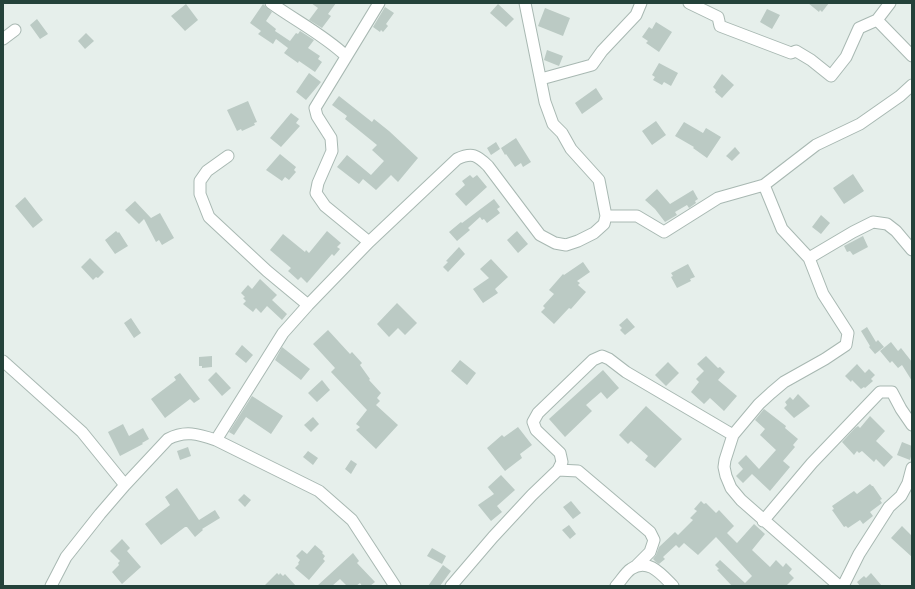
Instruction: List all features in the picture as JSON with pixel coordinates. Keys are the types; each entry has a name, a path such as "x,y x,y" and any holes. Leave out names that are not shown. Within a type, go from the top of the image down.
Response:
{"street":[{"path":"270,3 333,44 346,56"},
{"path":"369,242 325,206 316,193 318,183 326,168 332,151 331,138 317,116 315,108 379,3"},
{"path":"216,440 283,333 369,242 457,159 466,155 478,156 488,166 540,235 555,243 566,244 578,241 594,233 604,224 606,216 599,180 571,149 562,132 553,124 545,102 525,3"},
{"path":"541,79 592,65 617,34 636,15 641,3"},
{"path":"689,3 718,17 720,26 791,53 796,51 832,76 846,57 859,28 877,20 890,3"},
{"path":"877,20 912,56"},
{"path":"3,39 15,30"},
{"path":"606,216 637,216 664,232 718,198 764,185 816,145 860,124 900,96 912,85"},
{"path":"228,156 207,171 200,181 200,194 209,216 267,271 308,305"},
{"path":"764,185 782,230 809,258 823,294 848,333 846,344 825,359 784,382 759,404 733,435 724,467 731,488 740,500 839,586"},
{"path":"809,258 873,222 887,224 896,231 912,250"},
{"path":"451,586 493,537 532,495 558,470 562,462 560,453 536,430 533,422 538,413 593,360 602,356 609,359 626,372 733,435"},
{"path":"3,361 82,432 125,485"},
{"path":"763,520 812,463 880,392 892,392 912,426"},
{"path":"51,586 66,557 125,485 168,439 177,434 186,433 202,435 216,440 318,491 352,520 395,586"},
{"path":"843,586 859,554 889,507 901,496 908,483 912,468"},
{"path":"558,470 578,470 650,532 654,540 650,552 630,570 616,586"},
{"path":"636,566 644,565 654,568 673,586"}],"building":[{"path":"311,3 336,3 328,14 331,16 322,28 309,20 318,8"},
{"path":"808,3 829,3 822,12 820,10 819,12"},
{"path":"186,4 198,20 185,31 171,16"},
{"path":"263,4 272,12 266,21 276,29 275,31 290,41 296,33 298,34 300,31 314,40 308,48 320,56 318,59 322,62 315,72 299,61 298,63 284,53 288,48 276,39 273,44 258,34 261,31 250,23"},
{"path":"498,4 514,19 506,27 490,13"},
{"path":"385,7 394,13 386,24 388,26 383,32 381,30 380,32 373,27"},
{"path":"545,8 570,18 563,36 538,26"},
{"path":"767,9 780,15 772,29 760,22"},
{"path":"37,19 48,34 40,39 30,25"},
{"path":"656,22 672,32 659,52 646,43 648,41 642,37 649,27 652,29"},
{"path":"86,33 94,41 85,49 78,41"},
{"path":"547,50 563,56 559,66 544,60"},
{"path":"659,63 678,73 671,86 664,82 662,85 653,80 655,77 652,75"},
{"path":"309,73 321,82 306,100 296,92"},
{"path":"722,74 734,85 722,98 715,92 716,90 713,87"},
{"path":"596,88 603,99 582,114 575,103"},
{"path":"339,96 372,122 374,119 418,158 398,182 391,175 376,190 363,179 359,184 337,167 347,155 371,175 384,161 372,150 377,145 345,119 347,116 332,105"},
{"path":"248,101 257,122 254,123 255,125 242,131 241,129 237,131 227,110"},
{"path":"291,113 299,119 296,123 300,126 281,147 270,138"},
{"path":"656,121 666,135 652,145 642,131"},
{"path":"684,122 703,133 706,128 721,137 707,158 693,148 694,147 675,136"},
{"path":"516,138 531,162 523,167 521,163 515,167 501,148"},
{"path":"496,142 500,149 491,155 487,148"},
{"path":"735,147 740,153 732,161 726,156"},
{"path":"280,154 296,167 294,170 296,172 289,180 285,177 282,181 266,170"},
{"path":"853,174 864,191 844,204 833,188"},
{"path":"470,175 473,178 477,175 487,187 466,206 455,194 465,185 462,181"},
{"path":"657,189 670,204 693,190 698,199 695,201 696,203 689,208 687,205 675,212 677,215 665,222 655,209 645,200"},
{"path":"25,197 43,220 33,228 15,206"},
{"path":"494,199 500,207 497,209 500,213 487,223 480,217 468,228 470,230 457,241 449,232"},
{"path":"135,201 151,218 160,213 174,238 162,245 159,240 156,242 144,219 139,224 125,210"},
{"path":"821,215 830,223 821,234 812,227"},
{"path":"116,231 118,233 119,232 128,246 115,254 105,240"},
{"path":"327,231 341,243 337,247 340,249 334,256 332,254 307,283 301,277 298,280 288,271 291,268 270,250 283,234 305,252 306,250 309,253"},
{"path":"517,231 528,244 518,253 507,240"},
{"path":"863,236 868,247 853,255 850,251 847,252 844,246"},
{"path":"459,247 465,254 448,272 443,267 448,262 446,261"},
{"path":"90,258 104,272 98,278 96,277 93,280 81,267"},
{"path":"491,259 508,277 495,289 498,293 483,303 473,289 489,278 480,269"},
{"path":"583,262 590,272 577,281 580,283 578,285 586,292 571,309 569,308 554,324 541,312 545,308 543,306 554,294 549,290 563,274 564,275"},
{"path":"688,264 695,277 690,279 691,281 677,288 671,277 673,276 671,273"},
{"path":"260,279 277,295 272,300 287,314 282,320 267,306 261,313 256,308 253,312 243,304 246,301 243,298 245,297 241,293 248,285 252,289"},
{"path":"397,303 417,323 405,335 398,328 389,337 377,324"},
{"path":"131,318 141,333 134,338 124,323"},
{"path":"627,318 635,327 625,335 620,330 622,328 619,325"},
{"path":"867,327 876,342 878,340 884,347 875,354 869,347 870,346 861,331"},
{"path":"328,330 350,354 352,352 362,363 360,365 370,379 369,380 381,393 377,398 380,401 376,405 398,425 376,449 356,430 360,427 356,424 367,410 331,372 335,368 313,344"},
{"path":"891,342 898,351 901,348 912,362 912,381 902,365 898,368 892,361 890,363 880,351"},
{"path":"242,345 253,355 246,363 235,354"},
{"path":"282,347 310,369 301,380 275,360"},
{"path":"212,356 212,367 202,368 202,366 199,366 199,357"},
{"path":"706,356 718,368 720,367 725,372 718,380 737,396 724,411 710,398 704,404 691,392 699,382 696,379 704,371 697,364"},
{"path":"460,360 476,373 467,385 451,371"},
{"path":"668,362 679,373 666,386 655,375"},
{"path":"857,364 865,373 869,369 875,375 871,379 873,381 865,388 864,387 861,389 852,380 851,382 845,376"},
{"path":"603,370 619,388 607,399 601,392 586,405 592,411 565,437 549,419"},
{"path":"216,372 231,388 222,396 208,380"},
{"path":"180,373 200,399 194,403 190,399 165,418 151,399 176,380 174,377"},
{"path":"322,380 330,390 317,402 308,393"},
{"path":"798,394 810,406 794,418 784,408 787,405 785,402 790,397 793,400"},
{"path":"252,396 283,416 271,434 246,417 234,435 229,432"},
{"path":"646,406 682,439 655,468 645,460 648,456 631,441 628,444 619,435"},
{"path":"764,409 786,426 785,428 798,439 793,445 795,447 783,461 790,467 770,491 752,474 743,483 736,476 743,469 738,463 746,455 759,469 776,450 760,435 765,429 755,420"},
{"path":"870,416 885,431 876,441 893,457 884,467 876,459 874,462 862,451 859,453 857,451 854,455 842,442 855,428 858,426 860,428"},
{"path":"313,417 319,424 311,432 304,425"},
{"path":"123,424 129,436 143,428 149,439 142,443 143,444 120,456 108,432"},
{"path":"518,427 532,445 520,454 522,458 505,471 487,448 502,435 504,437"},
{"path":"902,442 912,446 910,460 897,455"},
{"path":"188,447 191,456 180,460 177,451"},
{"path":"308,451 318,458 313,465 303,457"},
{"path":"351,460 357,464 351,474 345,469"},
{"path":"501,475 515,490 497,506 502,512 491,521 478,505 494,494 488,487"},
{"path":"870,484 882,499 880,500 882,503 870,512 873,516 863,524 860,520 848,528 846,526 844,527 832,510 834,509 832,506 854,491 857,494"},
{"path":"177,488 199,520 215,510 220,518 202,529 203,530 195,537 187,527 185,527 161,545 145,524 170,505 165,497"},
{"path":"244,494 251,500 245,507 238,500"},
{"path":"571,501 581,513 573,519 563,507"},
{"path":"701,501 704,504 706,503 716,513 719,510 734,526 727,533 737,543 754,524 765,534 752,550 770,567 776,560 783,567 786,563 792,569 789,573 794,578 786,586 732,586 717,570 719,569 715,565 720,560 745,583 752,576 716,537 698,555 684,543 679,548 676,545 663,557 665,559 659,564 656,562 653,559 659,547 675,532 678,535 693,520 690,518 697,511 694,509"},
{"path":"569,525 576,534 570,539 562,530"},
{"path":"902,526 912,536 912,557 891,538"},
{"path":"122,539 130,548 127,551 141,567 122,584 112,572 119,565 118,563 120,561 110,551"},
{"path":"315,545 323,552 322,553 325,556 323,559 325,561 309,580 295,568 299,564 298,563 300,560 296,556 302,550 307,554"},
{"path":"432,548 446,556 442,564 427,556"},
{"path":"353,553 359,561 357,563 375,582 370,586 362,586 360,583 356,586 347,586 340,579 332,586 317,586"},
{"path":"443,565 451,571 440,586 428,586"},
{"path":"277,573 279,575 280,573 283,576 285,574 296,586 264,586"},
{"path":"871,573 882,586 860,586 857,582 864,576 866,578"}]}
